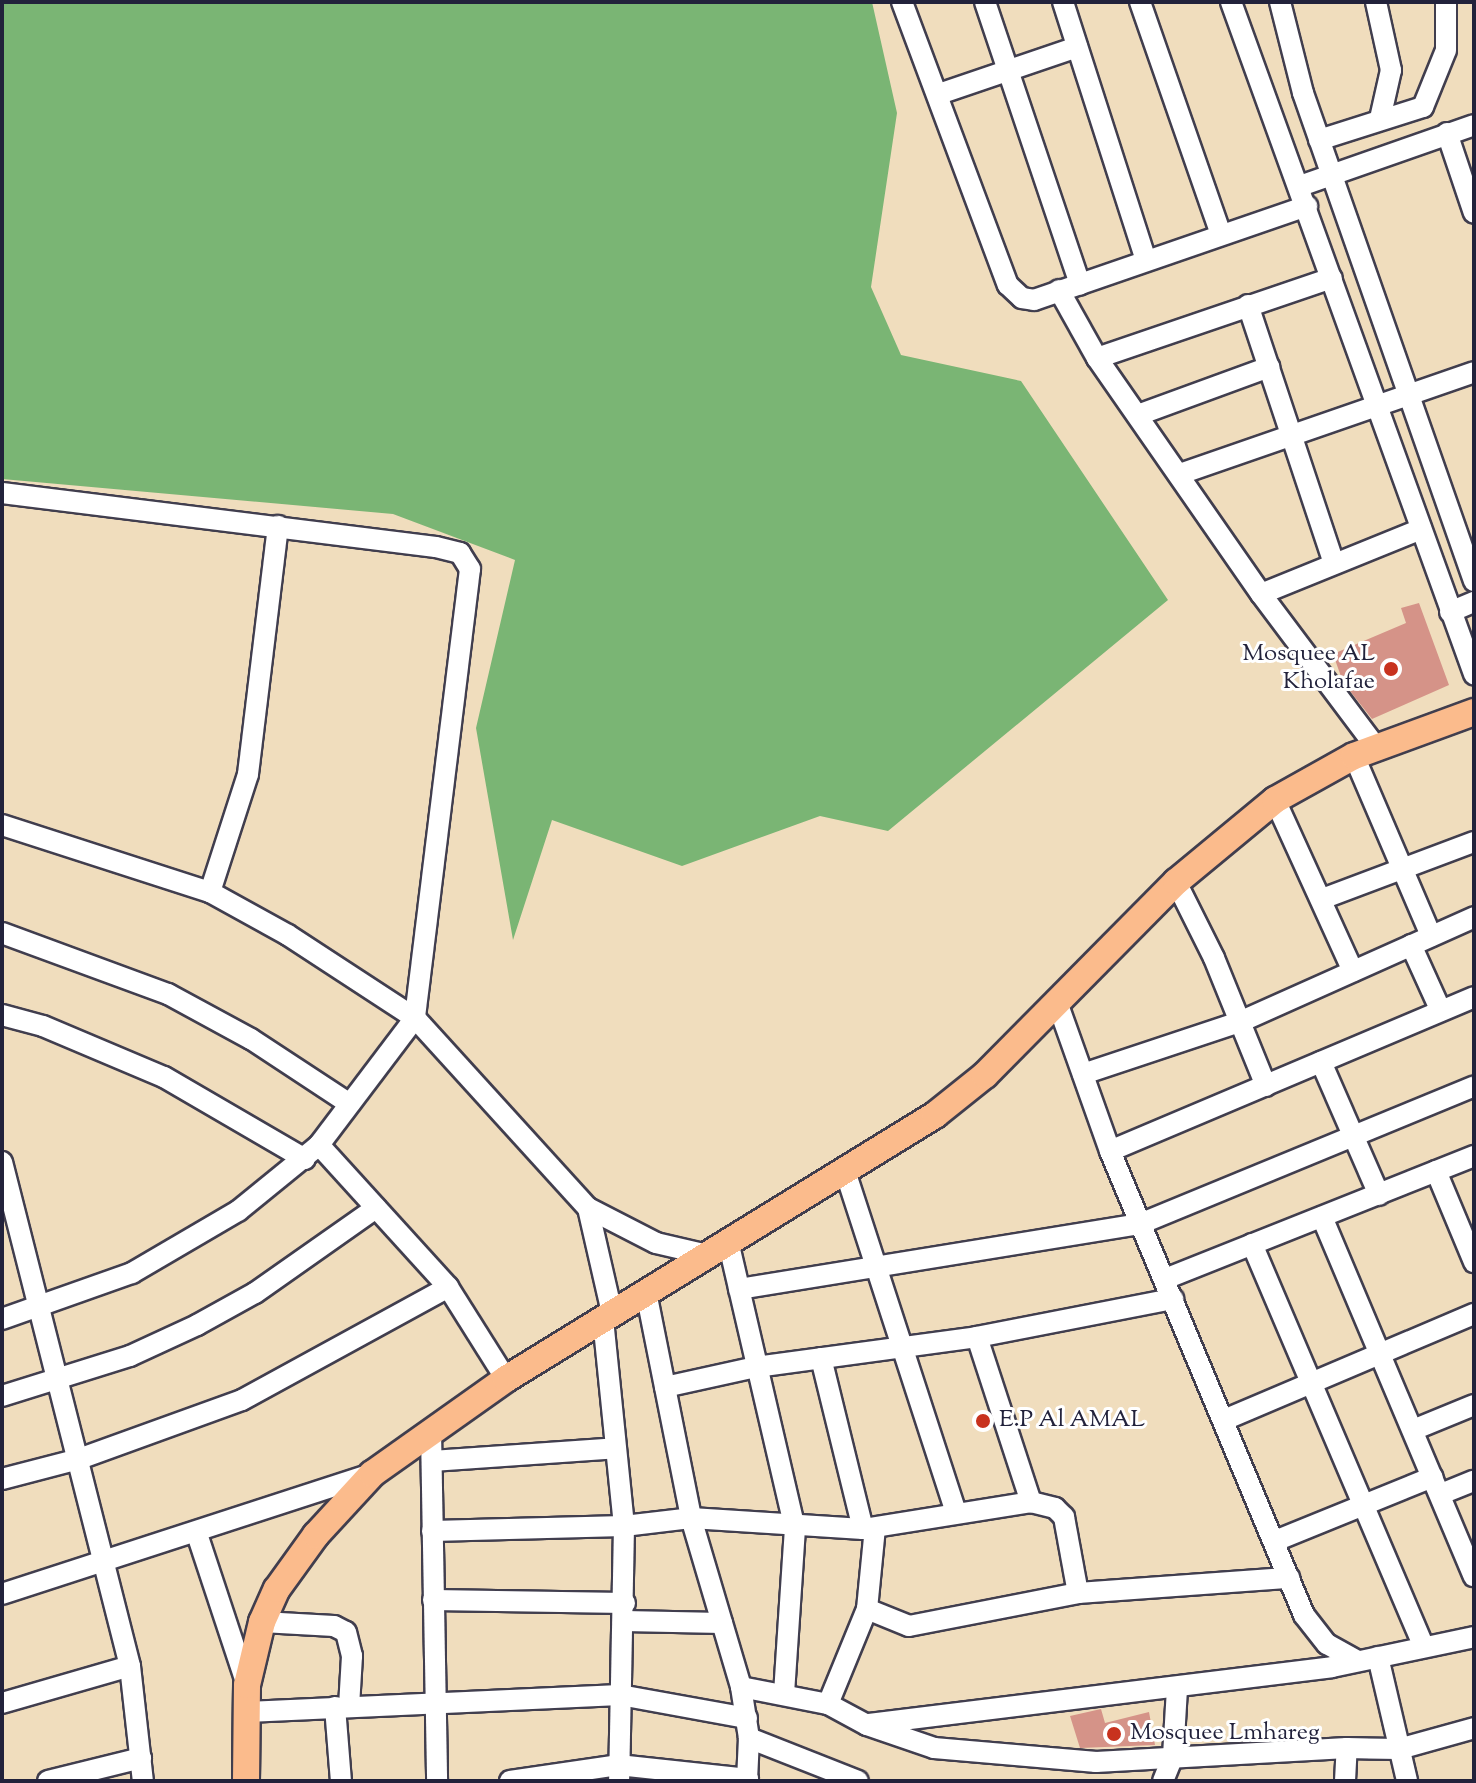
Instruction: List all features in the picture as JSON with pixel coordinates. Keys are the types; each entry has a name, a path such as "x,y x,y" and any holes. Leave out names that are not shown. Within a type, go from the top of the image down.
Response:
{"main road":[{"path":"246,1781 247,1685 262,1622 277,1589 316,1535 372,1474 506,1379 718,1248 846,1174 976,1083 1176,882 1275,800 1365,751 1474,712"}],"street":[{"path":"902,2 1011,290 1034,300 1221,234 1304,196 1332,174 1474,125"},
{"path":"985,2 1080,284"},
{"path":"1063,2 1146,260"},
{"path":"1140,2 1221,234"},
{"path":"1231,2 1304,196 1474,674"},
{"path":"1280,2 1319,140 1474,581"},
{"path":"1376,2 1391,70 1380,119"},
{"path":"1319,140 1380,119 1410,115 1430,96 1446,50 1446,2"},
{"path":"939,94 1077,47"},
{"path":"1447,133 1474,213"},
{"path":"1097,358 1332,278"},
{"path":"1059,290 1097,358 1180,474 1365,751 1399,868 1431,936"},
{"path":"1248,305 1334,563"},
{"path":"1138,415 1269,367"},
{"path":"1180,474 1474,372"},
{"path":"2,493 436,547 460,553 468,562 415,1018 312,1152 187,1244 42,1309 2,1319"},
{"path":"210,892 248,774 278,526"},
{"path":"1261,594 1421,529"},
{"path":"1450,612 1474,602"},
{"path":"1275,800 1353,971"},
{"path":"2,825 210,892 288,935 415,1018 588,1208 656,1243 718,1248 739,1289 795,1528 784,1693"},
{"path":"1322,899 1474,842"},
{"path":"1176,882 1242,1021 1266,1086"},
{"path":"1083,1074 1242,1021 1474,917"},
{"path":"2,933 168,994 251,1039 350,1104"},
{"path":"1411,945 1441,1011"},
{"path":"1110,1151 1474,997"},
{"path":"1057,1002 1110,1151 1289,1578 1316,1633 1358,1661"},
{"path":"2,1015 43,1026 164,1077 312,1152 376,1208 448,1287 506,1379"},
{"path":"1321,1062 1379,1195"},
{"path":"739,1289 1140,1224 1474,1086"},
{"path":"1165,1279 1474,1156"},
{"path":"2,1162 107,1562 130,1666 143,1781"},
{"path":"1436,1171 1474,1262"},
{"path":"846,1174 956,1512"},
{"path":"2,1396 60,1381 197,1325 255,1293 376,1208"},
{"path":"588,1208 608,1316 624,1526 625,1612 618,1773"},
{"path":"1322,1217 1474,1576"},
{"path":"1252,1244 1424,1647"},
{"path":"2,1479 79,1459 242,1400 448,1287"},
{"path":"510,1781 618,1773 748,1780 748,1728 741,1687 691,1518 646,1292"},
{"path":"665,1387 756,1367 977,1337 1173,1299"},
{"path":"1224,1420 1474,1314"},
{"path":"977,1337 1031,1502"},
{"path":"821,1358 869,1528 867,1609 828,1704"},
{"path":"1413,1430 1474,1405"},
{"path":"431,1431 432,1701 437,1781"},
{"path":"432,1461 616,1448"},
{"path":"2,1594 197,1534 372,1474"},
{"path":"1275,1541 1362,1505 1437,1486 1474,1481"},
{"path":"432,1531 624,1526 691,1518 795,1528 869,1528 1031,1502 1055,1508 1064,1517 1078,1593"},
{"path":"197,1534 247,1685"},
{"path":"867,1609 909,1626 1078,1593 1289,1578"},
{"path":"433,1600 625,1612 722,1623"},
{"path":"262,1622 334,1626 346,1632 352,1656 342,1706 341,1781"},
{"path":"867,1725 1177,1688 1358,1661 1474,1637"},
{"path":"1378,1657 1407,1781"},
{"path":"2,1703 130,1666"},
{"path":"741,1687 828,1704 867,1725 922,1745 987,1756 1096,1762 1347,1748 1399,1749 1474,1728"},
{"path":"1163,1781 1173,1756 1177,1688"},
{"path":"247,1712 432,1701 620,1695 748,1728 858,1781"},
{"path":"1345,1781 1347,1748"},
{"path":"48,1781 141,1758"}],"green space":[{"path":"2,2 872,2 897,113 871,287 901,355 1021,381 1168,600 888,831 820,816 682,866 552,820 513,940 476,728 515,560 393,514 2,479"}],"building":[{"name":"Mosquee AL Kholafae","path":"1419,603 1449,685 1372,719 1343,682 1333,654 1406,623 1401,608"},
{"name":"Mosquee Lmhareg","path":"1101,1709 1105,1723 1149,1712 1155,1745 1080,1748 1070,1716"}],"place":[{"name":"Mosquee AL Kholafae","path":"1391,669"},
{"name":"E.P Al AMAL","path":"983,1421"},
{"name":"Mosquee Lmhareg","path":"1114,1734"}]}
